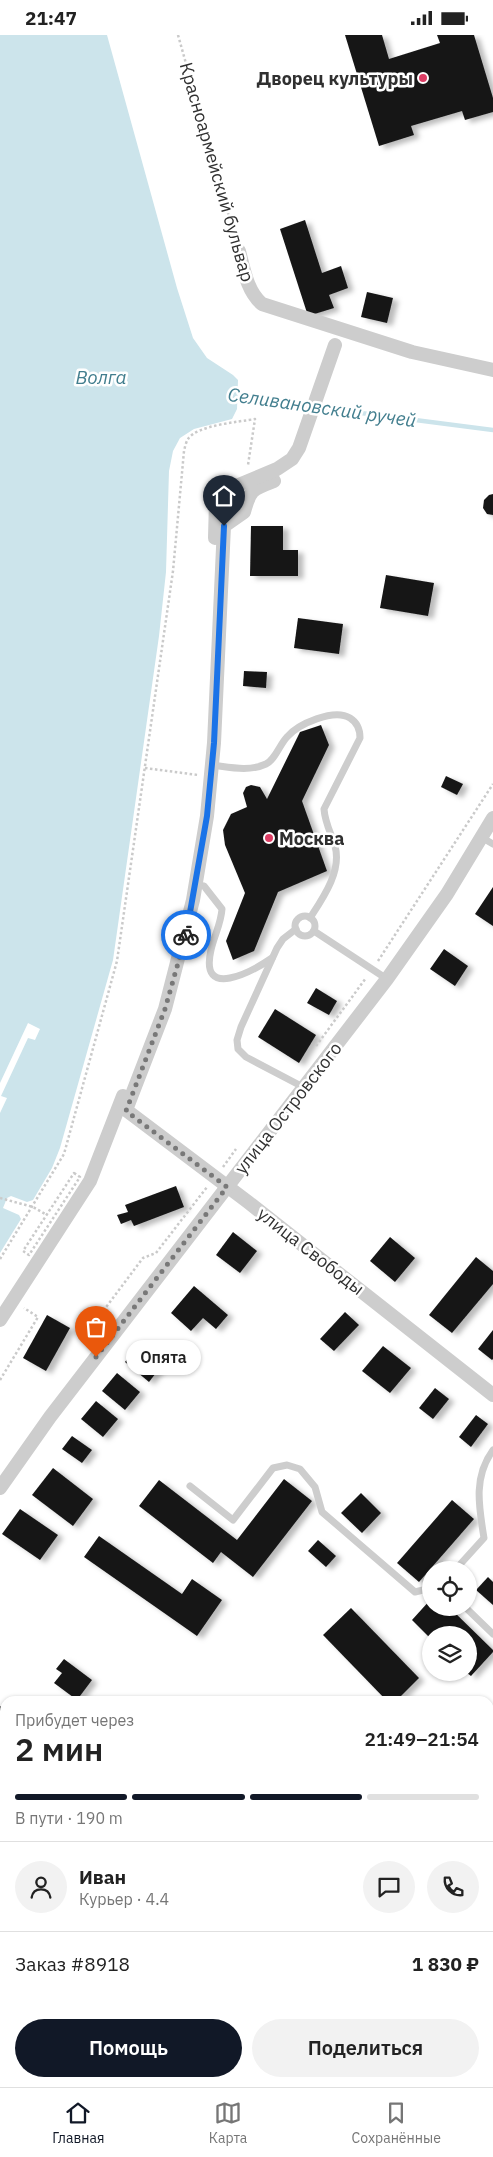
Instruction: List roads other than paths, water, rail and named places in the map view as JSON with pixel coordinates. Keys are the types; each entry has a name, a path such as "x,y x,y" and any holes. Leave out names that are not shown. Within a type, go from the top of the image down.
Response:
{"street":[{"name":"Красноармейский бульвар","path":"239,251 249,286 254,297 262,304 412,352 493,370"},
{"path":"0,1319 90,1181 156,1007 174,951 207,770 216,501 222,492 277,469 292,459 304,436 334,345"},
{"path":"196,885 207,770 224,526 244,512 249,494 254,489 274,481"},
{"name":"улица Островского","path":"0,1488 50,1417 387,979 487,840 493,818"},
{"name":"улица Свободы","path":"196,885 182,952 165,1009 126,1111 215,1177 493,1395"}],"lane":[{"path":"207,770 256,768 268,763 289,734 307,723 327,716 348,717 355,722 360,730 360,738 324,809 325,821 335,846 337,865 310,918"},
{"path":"196,885 204,887 222,909 209,965 214,975 223,980 234,978 256,969 273,958"},
{"path":"305,916 310,918 315,924 314,931 309,936 302,936 296,929 296,923 299,918 305,916"},
{"path":"296,929 283,939 241,1027 237,1040 238,1049 246,1057 305,1088"},
{"path":"314,931 387,979"},
{"path":"464,1561 484,1538 478,1503 479,1477 486,1460 493,1450"},
{"path":"190,1486 233,1520 273,1468 287,1465 300,1469 315,1487 322,1512 415,1592 422,1590"},
{"path":"474,1616 493,1634"}],"water":[{"name":"Волга","path":"0,35 107,35 177,288 193,338 207,358 238,380 237,409 232,419 194,429 180,438 173,451 169,471 166,572 159,636 113,960 60,1148 52,1168 33,1200 27,1202 11,1196 7,1198 3,1208 19,1215 21,1219 0,1253"}],"waterway":[{"name":"Селивановский ручей","path":"233,392 238,392 252,399 493,430"}],"place":[{"name":"Дворец культуры","path":"423,78"},
{"name":"Москва","path":"269,838"},
{"name":"Опята","path":"96,1357"}]}
